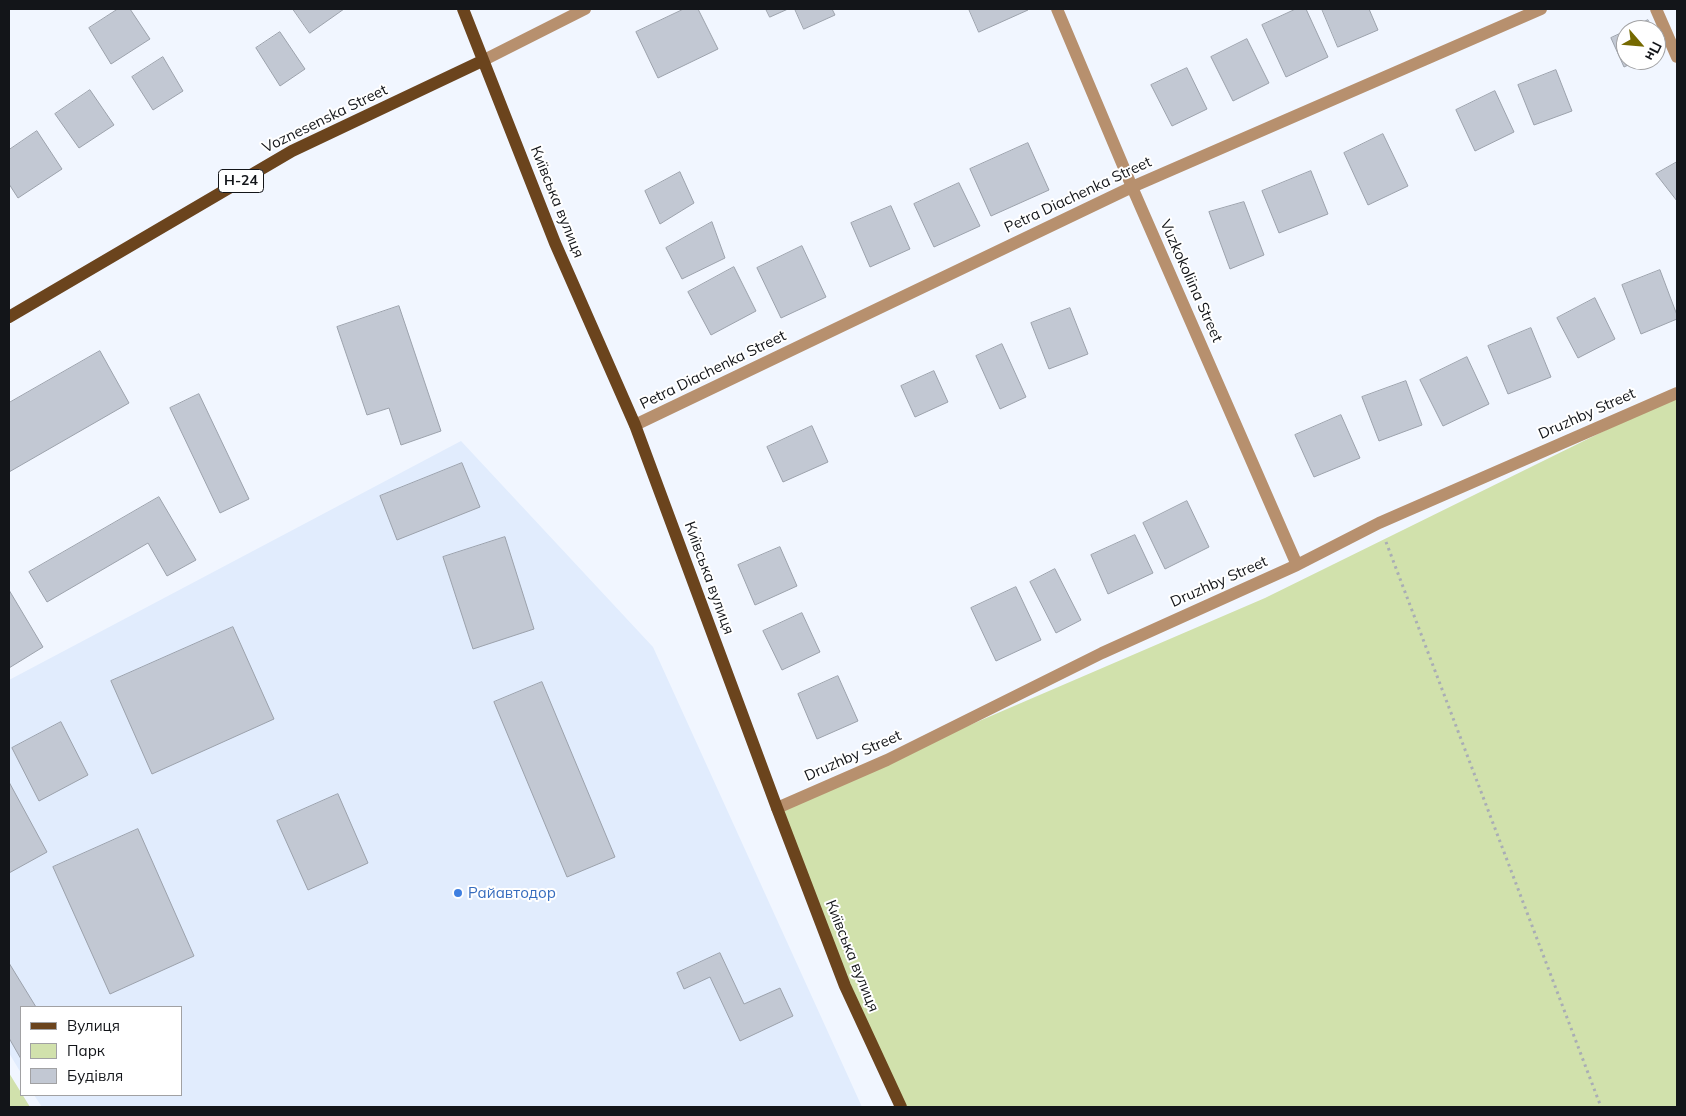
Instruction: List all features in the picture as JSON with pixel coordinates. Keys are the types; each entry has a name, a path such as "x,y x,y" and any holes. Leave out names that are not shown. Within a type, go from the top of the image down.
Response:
{"main road":[{"name":"Київська вулиця","path":"462,9 554,242 635,425 845,986 901,1107"},
{"name":"Voznesenska Street","path":"9,318 292,151 482,61"}],"street":[{"name":"Voznesenska Street","path":"482,61 585,9"},
{"name":"Vuzkokoliina Street","path":"1057,9 1132,187 1297,565"},
{"name":"Petra Diachenka Street","path":"635,425 1132,187 1541,9"},
{"path":"1656,9 1677,57"},
{"name":"Druzhby Street","path":"777,808 887,760 1102,653 1297,565 1379,523 1677,393"}],"path":[{"path":"1379,523 1601,1107"}],"shaded area":[{"path":"461,441 653,647 862,1107 42,1107 35,1096 182,1096 182,1006 20,1006 20,1071 9,1053 9,680"}],"green space":[{"path":"1677,395 1677,1107 901,1107 777,808 1265,598"},
{"path":"9,1073 20,1091 20,1096 23,1096 30,1107 9,1107"}],"building":[{"path":"118,9 130,9 150,39 111,64 89,28"},
{"path":"293,9 344,9 310,33"},
{"path":"684,9 698,9 718,49 658,78 636,32"},
{"path":"766,9 788,9 770,17"},
{"path":"795,9 832,9 835,15 804,29"},
{"path":"969,9 1028,9 1028,10 979,32"},
{"path":"1296,9 1306,9 1328,57 1286,77 1262,25"},
{"path":"1322,9 1369,9 1378,30 1338,47"},
{"path":"280,32 305,69 280,86 256,48"},
{"path":"1616,36 1616,49 1611,38"},
{"path":"1247,39 1269,83 1233,101 1211,57"},
{"path":"163,57 183,91 153,110 132,77"},
{"path":"1187,68 1207,109 1172,126 1151,85"},
{"path":"1556,70 1572,111 1534,125 1518,85"},
{"path":"90,90 114,125 79,148 55,114"},
{"path":"1495,91 1514,132 1475,151 1456,110"},
{"path":"37,131 62,169 18,198 9,184 9,150"},
{"path":"1383,134 1408,186 1368,205 1344,153"},
{"path":"1028,143 1049,190 991,216 970,169"},
{"path":"1677,162 1677,201 1656,174"},
{"path":"1311,171 1328,214 1279,233 1262,191"},
{"path":"680,172 694,203 660,224 645,191"},
{"path":"959,183 980,226 934,247 914,204"},
{"path":"1244,202 1264,255 1230,269 1209,212"},
{"path":"891,206 910,249 870,267 851,223"},
{"path":"712,222 725,258 682,279 666,248"},
{"path":"802,246 826,297 781,318 757,268"},
{"path":"734,267 756,311 711,335 688,292"},
{"path":"1660,270 1677,319 1641,334 1622,285"},
{"path":"1595,298 1615,339 1578,358 1557,318"},
{"path":"399,306 441,431 401,445 389,408 367,415 337,327"},
{"path":"1070,308 1088,354 1049,369 1031,323"},
{"path":"1531,328 1551,377 1508,394 1488,346"},
{"path":"1002,344 1026,397 1000,409 976,356"},
{"path":"100,351 129,403 9,472 9,403"},
{"path":"1467,357 1489,404 1443,426 1420,380"},
{"path":"934,371 948,402 915,417 901,386"},
{"path":"1406,381 1422,425 1379,441 1362,397"},
{"path":"199,394 249,499 220,513 170,408"},
{"path":"1341,415 1360,458 1314,477 1295,435"},
{"path":"812,426 828,462 783,482 767,447"},
{"path":"462,463 480,507 397,540 380,496"},
{"path":"159,497 196,560 167,576 148,543 47,602 29,572"},
{"path":"1187,501 1209,547 1165,569 1143,523"},
{"path":"1135,535 1153,573 1108,594 1091,555"},
{"path":"505,537 534,629 473,649 443,557"},
{"path":"780,547 797,586 755,605 738,565"},
{"path":"1055,569 1081,620 1056,633 1030,582"},
{"path":"1016,587 1041,640 996,661 971,608"},
{"path":"9,590 43,647 9,668"},
{"path":"802,613 820,652 782,670 763,631"},
{"path":"233,627 274,719 152,774 111,681"},
{"path":"838,676 858,721 817,739 798,694"},
{"path":"542,682 615,857 567,877 494,702"},
{"path":"61,722 88,775 39,801 12,748"},
{"path":"9,782 47,852 9,873"},
{"path":"338,794 368,863 308,890 277,821"},
{"path":"138,829 194,956 110,994 53,867"},
{"path":"720,953 744,1004 780,988 793,1016 740,1041 710,977 684,989 677,973"},
{"path":"9,963 35,1006 20,1006 20,1057 9,1038"}],"place":[{"name":"Райавтодор","path":"458,893"}]}
